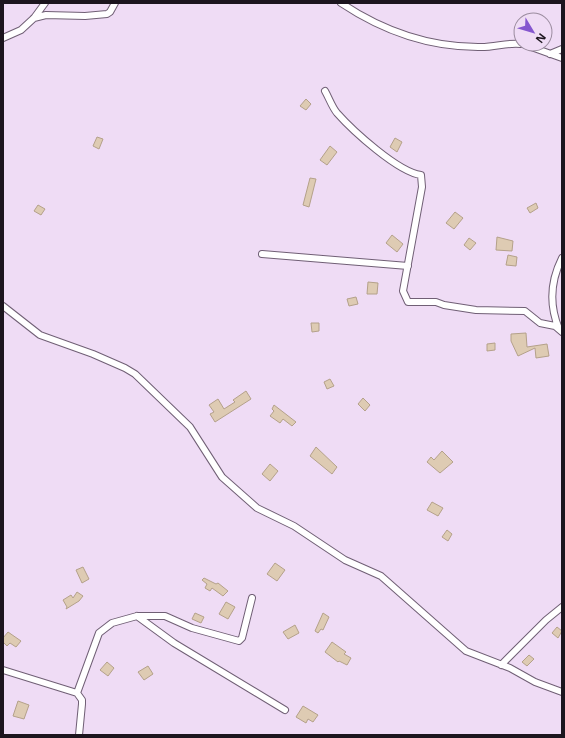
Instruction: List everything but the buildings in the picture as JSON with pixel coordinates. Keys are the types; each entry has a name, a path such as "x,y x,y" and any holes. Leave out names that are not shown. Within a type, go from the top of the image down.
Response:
{"street":[{"path":"3,38 21,30 34,18 45,3"},
{"path":"34,18 46,15 85,16 107,14 110,12 115,3"},
{"path":"341,3 382,26 410,38 436,44 481,48 513,45"},
{"path":"550,54 562,49"},
{"path":"544,52 562,58"},
{"path":"325,91 336,112 377,150 413,174 421,176 422,186 403,291 405,299 410,303 436,302 444,305 476,310 525,311 543,325 551,325 560,331"},
{"path":"262,254 408,266"},
{"path":"560,331 553,315 552,284 562,258"},
{"path":"3,306 40,335 93,354 135,374 190,427 222,477 235,491 257,508 294,526 335,554 381,576 466,651 501,665 535,682 562,692"},
{"path":"77,693 99,633 112,622 137,616 165,616 192,628 239,641 242,638 252,598"},
{"path":"501,665 546,620 562,607"},
{"path":"137,616 174,643 285,710"},
{"path":"3,670 77,693 82,700 79,735"}]}
